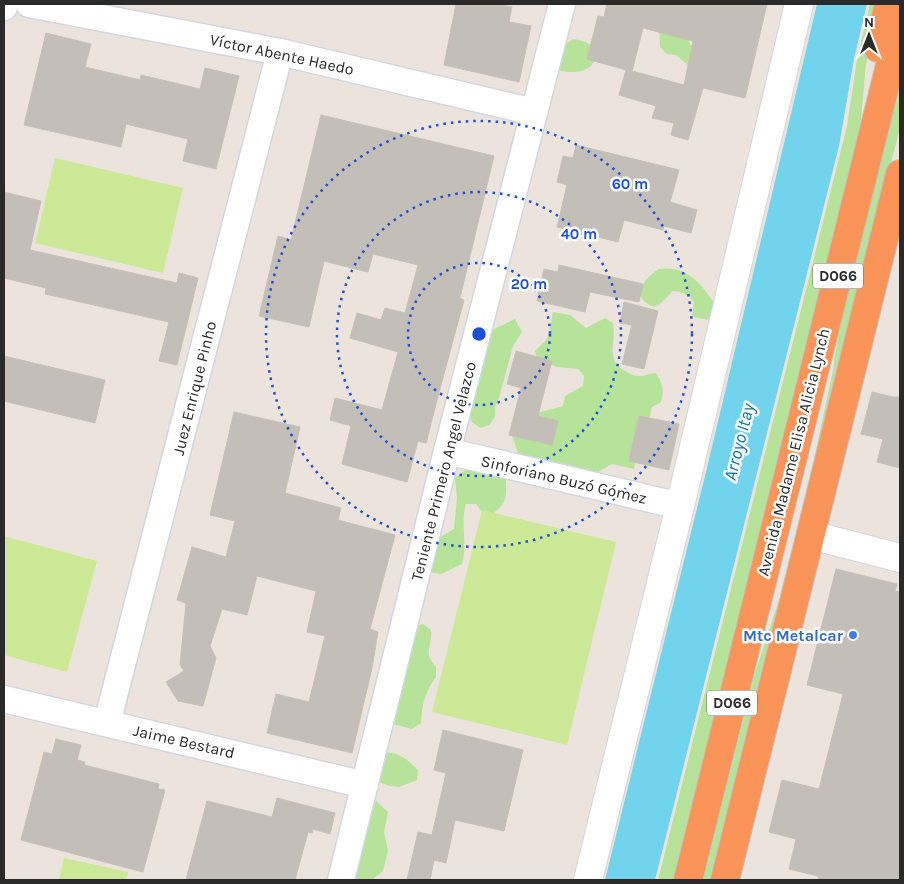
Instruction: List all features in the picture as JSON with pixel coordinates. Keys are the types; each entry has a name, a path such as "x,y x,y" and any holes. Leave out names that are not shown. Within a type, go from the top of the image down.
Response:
{"highway":[{"path":"875,127 874,65 889,4"},
{"name":"Avenida Madame Elisa Alicia Lynch","path":"725,880 791,530 823,335 900,25"},
{"name":"Avenida Madame Elisa Alicia Lynch","path":"688,880 791,530 900,174"}],"main road":[{"path":"588,880 680,506 799,4"},
{"path":"791,530 900,558"}],"street":[{"name":"Víctor Abente Haedo","path":"29,4 280,52 534,112"},
{"name":"Teniente Primero Angel Velazco","path":"341,880 447,451 562,4"},
{"name":"Juez Enrique Pinho","path":"107,723 280,52"},
{"name":"Sinforiano Buzó Gómez","path":"447,451 680,506"},
{"name":"Jaime Bestard","path":"4,698 364,785"}],"green space":[{"path":"870,4 879,4 866,64 860,129 674,880 658,880 847,126 857,59"},
{"path":"659,27 692,28 689,42 697,60 691,68 676,55 667,54 660,47"},
{"path":"573,39 591,45 598,53 592,65 585,70 576,72 561,71 553,66 549,57"},
{"path":"900,82 900,128 809,483 833,370 841,315"},
{"path":"55,158 183,188 163,273 35,243"},
{"path":"658,269 678,270 693,278 717,307 711,320 692,316 694,302 688,295 679,292 673,291 659,305 654,307 646,303 640,294 641,289"},
{"path":"553,312 570,315 586,328 605,318 613,323 613,357 619,367 636,376 656,373 663,394 661,402 652,407 634,469 612,464 598,472 518,454 512,435 526,416 563,406 565,396 583,386 584,376 578,369 557,367 538,360 535,351 548,338"},
{"path":"515,319 522,332 513,346 495,407 495,417 489,425 480,428 472,422 467,414 484,343 494,329"},
{"path":"467,469 497,471 506,479 505,500 501,507 491,515 482,512 476,504 466,504 462,564 441,574 429,572 437,539 454,529 457,498 455,478"},
{"path":"482,510 616,542 567,745 432,712"},
{"path":"4,536 97,561 67,672 4,655"},
{"path":"785,582 714,880 703,880 755,673"},
{"path":"423,624 431,630 429,653 436,667 436,677 425,698 421,723 412,729 389,723 414,626"},
{"path":"382,752 398,755 410,763 418,770 417,780 399,787 363,777"},
{"path":"374,799 388,812 384,832 388,851 383,871 372,880 349,880"},
{"path":"64,858 128,872 126,880 59,880"}],"water":[{"name":"Arroyo Itay","path":"817,4 867,4 854,59 839,146 655,880 605,880 707,468"}],"building":[{"path":"456,4 496,4 512,7 509,22 531,26 519,82 444,65"},
{"path":"607,4 767,4 745,98 703,88 688,140 671,135 674,123 652,118 656,106 619,95 626,70 587,59 598,16 604,17","holes":["643,28 693,41 684,85 632,71"]},
{"path":"46,33 91,44 85,67 140,80 141,75 200,89 205,68 239,76 216,169 183,161 188,139 126,124 121,147 24,125"},
{"path":"321,115 494,156 460,298 464,300 426,443 418,441 407,482 342,464 351,426 330,420 335,398 382,410 398,352 350,338 357,313 381,320 385,308 405,313 418,265 373,254 368,272 324,261 309,327 259,316 278,236 291,240"},
{"path":"576,145 679,170 670,202 697,210 691,233 664,226 663,230 624,220 618,242 557,227 567,185 557,182 563,156 573,158"},
{"path":"4,192 41,201 30,250 177,283 179,273 198,278 177,365 159,361 169,322 45,294 46,288 4,278"},
{"path":"559,265 643,284 639,302 590,292 585,312 537,301 544,269 558,272"},
{"path":"624,302 658,311 644,369 622,364 632,325 620,323"},
{"path":"516,351 552,361 538,416 558,421 552,445 509,435 521,388 507,384"},
{"path":"4,356 105,380 95,423 4,401"},
{"path":"872,392 900,397 900,468 877,462 883,439 861,434"},
{"path":"234,412 300,427 285,493 341,508 338,520 395,535 370,629 378,632 372,668 352,753 267,733 276,694 309,702 325,636 307,632 316,591 257,576 247,615 222,609 210,646 216,658 203,706 178,701 166,682 184,671 180,665 186,603 177,600 192,547 226,557 235,521 210,515"},
{"path":"639,416 679,424 669,470 629,461"},
{"path":"836,569 897,584 895,591 900,592 900,880 819,880 818,876 789,869 796,839 769,832 782,780 819,789 843,694 807,685"},
{"path":"443,730 523,750 504,831 455,820 446,863 434,860 430,880 407,880 418,832 432,835 446,773 434,770"},
{"path":"56,739 81,745 77,760 85,762 84,765 159,784 158,789 165,790 143,872 21,840 44,752 52,754"},
{"path":"277,798 335,813 330,834 313,829 312,833 308,832 295,880 186,880 207,801 272,817"}],"place":[{"name":"Mtc Metalcar","path":"853,635"}]}
